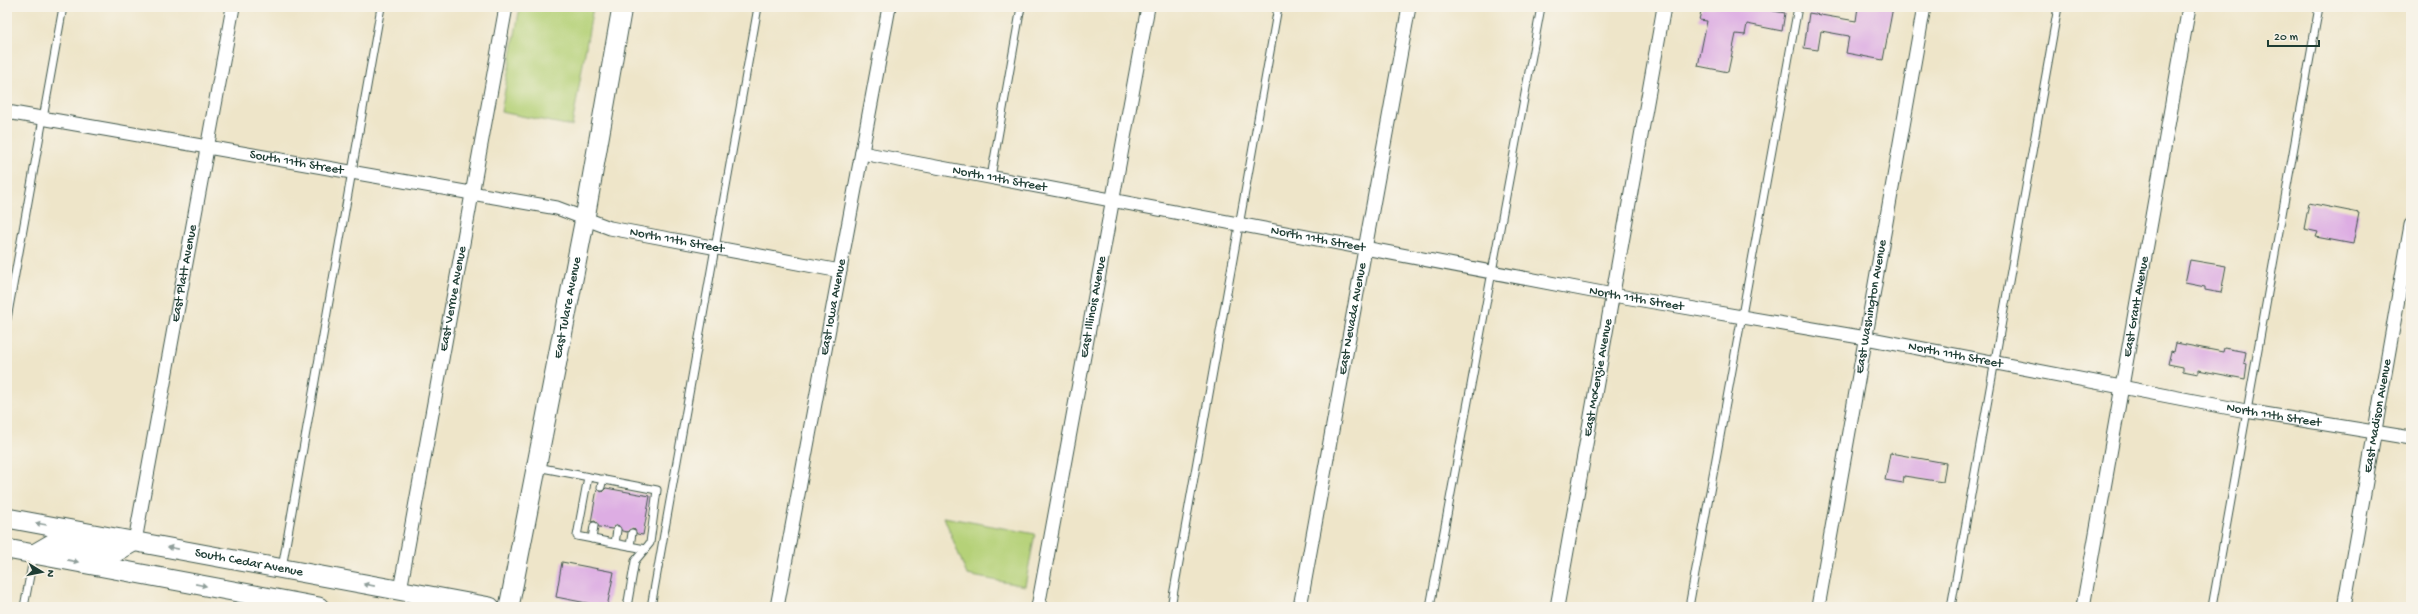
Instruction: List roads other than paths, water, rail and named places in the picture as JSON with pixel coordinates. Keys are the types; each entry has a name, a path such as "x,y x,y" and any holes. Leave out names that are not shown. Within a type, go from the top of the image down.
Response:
{"main road":[{"name":"East Tulare Avenue","path":"508,607 585,218 622,7"},
{"name":"South Cedar Avenue","path":"7,518 490,607"},
{"path":"34,554 53,543 116,552 135,541"},
{"path":"7,549 319,607"}],"street":[{"name":"East Platt Avenue","path":"135,541 209,146 233,7"},
{"name":"East Verrue Avenue","path":"400,590 506,7"},
{"name":"East Iowa Avenue","path":"777,607 889,7"},
{"name":"East Illinois Avenue","path":"1038,607 1148,7"},
{"name":"East Nevada Avenue","path":"1300,607 1410,7"},
{"name":"East McKenzie Avenue","path":"1558,607 1664,7"},
{"name":"East Washington Avenue","path":"1818,607 1924,7"},
{"name":"East Grant Avenue","path":"2083,607 2189,7"},
{"name":"South 11th Street","path":"7,112 209,146 557,208 585,218"},
{"name":"North 11th Street","path":"862,153 1113,199 1613,295 1866,338 2246,411 2411,438"},
{"name":"North 11th Street","path":"585,218 610,228 840,271"},
{"name":"East Madison Avenue","path":"2344,607 2411,225"}],"lane":[{"path":"7,319 63,7"},
{"path":"282,568 381,7"},
{"path":"651,607 758,7"},
{"path":"991,177 1021,7"},
{"path":"1172,607 1278,7"},
{"path":"1430,607 1494,272 1541,7"},
{"path":"1689,607 1744,317 1798,7"},
{"path":"1951,607 2058,7"},
{"path":"2212,607 2319,7"},
{"path":"536,467 657,490 650,543 635,561 627,607"},
{"path":"588,476 577,536 645,549"},
{"path":"601,487 603,479"},
{"path":"624,492 626,484"},
{"path":"640,494 641,487"},
{"path":"592,539 594,526"},
{"path":"615,543 617,530"},
{"path":"630,546 632,533"},
{"path":"24,607 34,554"}]}
